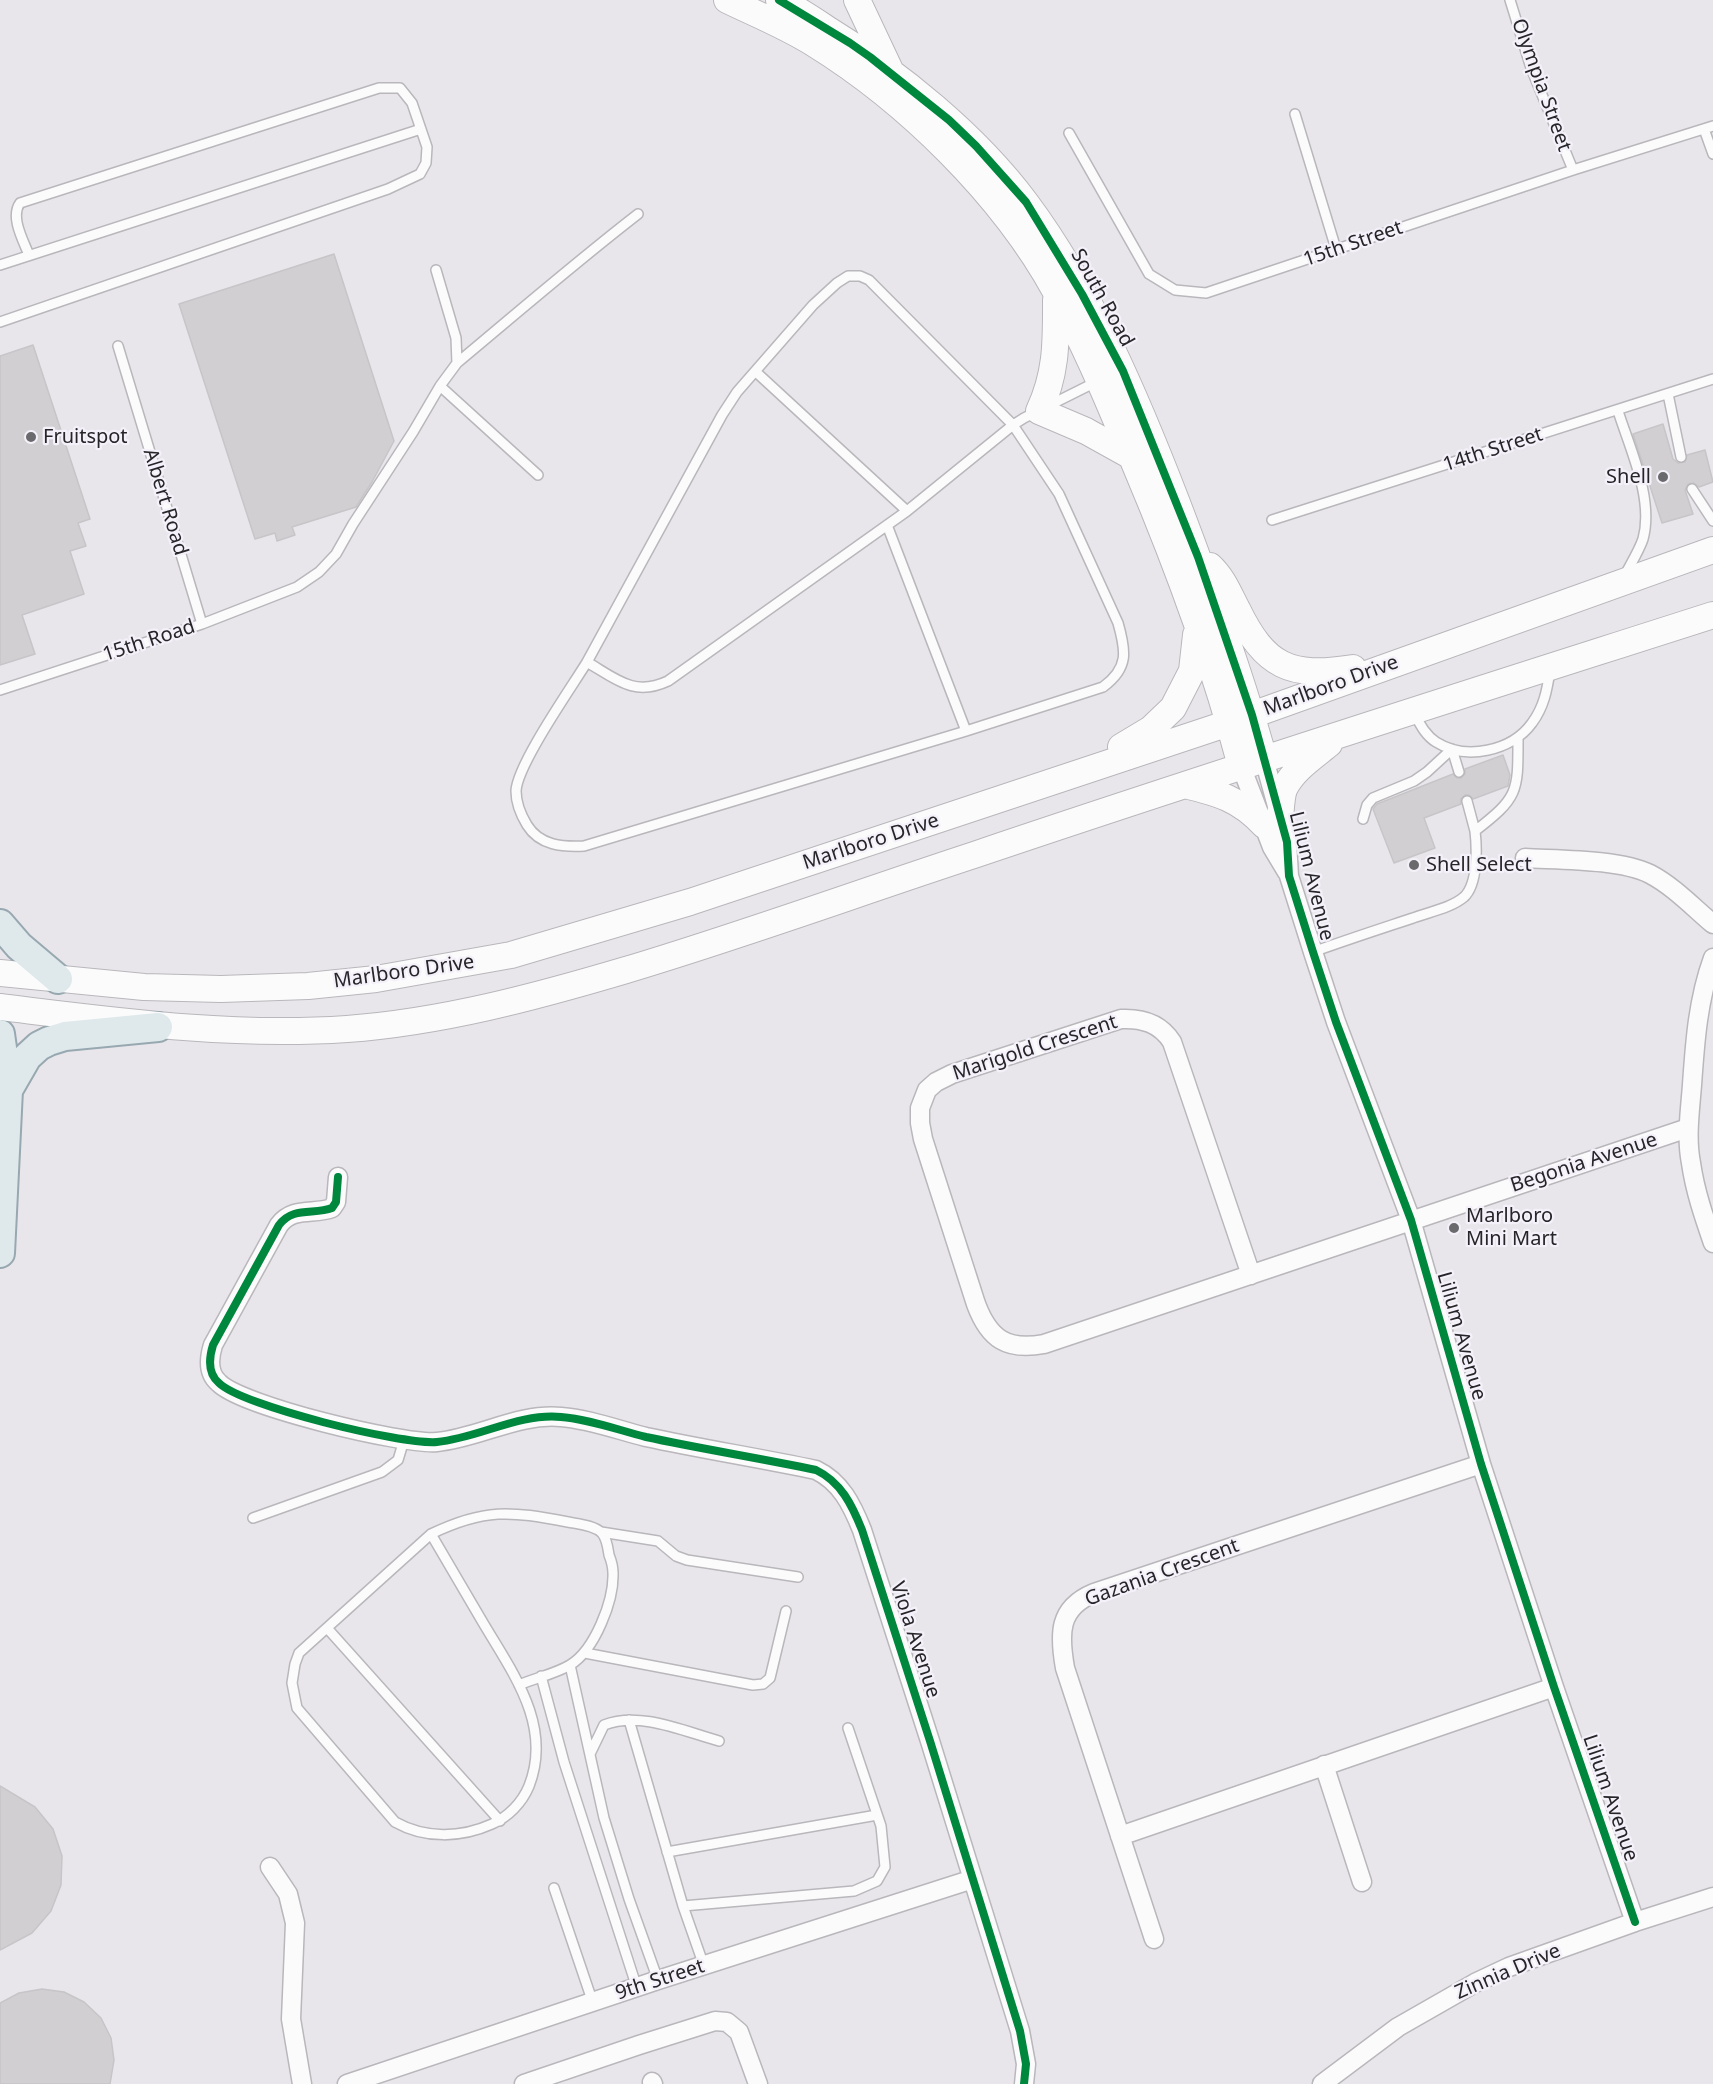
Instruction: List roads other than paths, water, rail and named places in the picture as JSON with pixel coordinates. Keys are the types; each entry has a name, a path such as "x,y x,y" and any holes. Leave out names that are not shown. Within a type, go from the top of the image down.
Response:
{"main road":[{"name":"South Road","path":"727,0 779,6 850,43 893,74 949,120 976,146 1026,202 1072,275 1111,376 1198,557 1241,719"},
{"path":"857,0 893,74"},
{"name":"South Road","path":"779,6 813,44 856,74 937,141 987,193 1024,242 1111,376 1131,456 1166,538 1197,626 1241,719"},
{"path":"1055,291 1057,345 1048,391 1039,411 1086,431 1131,456"},
{"name":"Marlboro Drive","path":"0,973 155,987 308,986 376,979 500,957 690,902 1241,719 1713,550"},
{"path":"1198,557 1212,567 1220,577 1257,645 1278,662 1292,669 1323,671 1403,660"},
{"path":"0,1007 158,1027 249,1032 348,1029 456,1014 511,1002 703,947 1185,785 1713,615"},
{"path":"1079,771 1151,729 1173,708 1192,671 1197,626"},
{"path":"1241,719 1252,763"},
{"path":"1185,785 1211,792 1240,804 1272,822 1283,791 1302,765 1341,734"},
{"path":"0,924 19,946 58,979"},
{"path":"8,1090 27,1057 39,1046 49,1041 65,1036 158,1027"},
{"path":"0,1034 8,1090 0,1253"}],"street":[{"name":"Lilium Avenue","path":"1252,763 1272,822 1287,842 1289,876 1313,952 1336,1022 1411,1220 1481,1464 1554,1687 1635,1922"},
{"path":"1525,858 1611,864 1635,868 1660,881 1713,924"},
{"path":"1713,958 1699,1008 1688,1128 1690,1162 1699,1204 1713,1243"},
{"name":"Marigold Crescent","path":"1251,1275 1172,1042 1159,1027 1135,1018 1121,1019 951,1074 927,1090 920,1108 922,1139 982,1321 992,1334 1003,1342 1018,1346 1044,1344 1251,1275 1411,1220"},
{"name":"Begonia Avenue","path":"1411,1220 1688,1128"},
{"name":"Viola Avenue","path":"338,1177 336,1202 333,1208 296,1213 287,1216 279,1225 213,1345 209,1360 212,1374 219,1383 240,1396 318,1420 404,1440 438,1442 536,1417 564,1417 647,1437 816,1470 827,1475 838,1485 855,1513 862,1530 1022,2040 1026,2064 1024,2084"},
{"name":"Gazania Crescent","path":"1154,1939 1065,1668 1062,1627 1067,1614 1074,1605 1094,1593 1481,1464"},
{"path":"1120,1836 1554,1687"},
{"path":"1324,1765 1362,1882"},
{"path":"270,1867 288,1894 295,1923 291,2019 302,2084"},
{"name":"9th Street","path":"347,2084 376,2079 658,1980 973,1879"},
{"name":"Zinnia Drive","path":"1322,2084 1398,2027 1474,1983 1509,1967 1713,1897"},
{"path":"524,2084 639,2044 715,2021 727,2022 740,2032 758,2084"}],"lane":[{"name":"Olympia Street","path":"1510,0 1531,68 1573,170"},
{"path":"0,322 388,189 420,174 426,163 427,147 412,103 400,88 379,88 20,203 16,219 29,255"},
{"path":"1295,114 1336,249"},
{"name":"15th Street","path":"1069,133 1149,274 1175,290 1206,293 1709,127"},
{"path":"1709,127 1713,154"},
{"path":"0,265 421,129"},
{"name":"15th Road","path":"0,690 202,624 297,587 319,572 336,554 440,386 457,363 565,271 638,214"},
{"path":"436,270 456,338 457,363"},
{"path":"848,276 860,276 869,280 1013,426 1059,494 1118,622 1123,639 1124,656 1115,678 1103,687 966,731 584,846 552,844 539,839 530,830 518,803 516,789 529,756 587,662 722,415 737,392 813,305 837,283 848,276"},
{"name":"Albert Road","path":"118,346 202,624"},
{"path":"756,372 907,510"},
{"path":"587,662 629,687 657,686 668,681 887,525 1013,426 1111,376"},
{"name":"14th Street","path":"1272,520 1713,379"},
{"path":"440,386 537,475"},
{"path":"1668,394 1680,457"},
{"path":"1618,411 1647,490 1647,516 1642,540 1620,584"},
{"path":"1692,489 1713,521"},
{"path":"887,525 966,731"},
{"path":"1413,711 1425,732 1437,742 1452,749 1474,752 1490,750 1518,738 1531,725 1545,700 1551,666"},
{"path":"1475,831 1510,801 1515,791 1518,738"},
{"path":"1452,749 1459,772"},
{"path":"1363,819 1367,805 1373,798 1414,781 1452,749"},
{"path":"1313,952 1442,908 1463,897 1468,891 1475,868 1477,845 1467,801"},
{"path":"253,1518 382,1472 398,1460 404,1440"},
{"path":"431,1534 519,1684 534,1723 537,1758 526,1793 514,1809 500,1821 473,1832 454,1834 420,1832 395,1822 297,1708 292,1683 299,1653 431,1534 456,1522 501,1512 525,1514 587,1526 601,1532 658,1541 676,1556 687,1560 798,1577"},
{"path":"519,1684 570,1665 585,1653 594,1639 609,1599 613,1573 607,1544 601,1532"},
{"path":"585,1653 753,1685 763,1684 770,1678 786,1611"},
{"path":"327,1628 500,1821"},
{"path":"570,1665 604,1818 629,1899 658,1980"},
{"path":"541,1676 564,1762 636,1988"},
{"path":"590,1754 604,1725 614,1721 640,1719 719,1741"},
{"path":"629,1720 682,1906 704,1966"},
{"path":"682,1906 854,1891 877,1881 885,1867 881,1826 848,1728"},
{"path":"667,1852 878,1815"},
{"path":"554,1888 593,2003"}],"place":[{"name":"Fruitspot","path":"31,437"},
{"name":"Shell","path":"1663,477"},
{"name":"Shell Select","path":"1414,865"},
{"name":"Marlboro Mini Mart","path":"1454,1228"}]}
